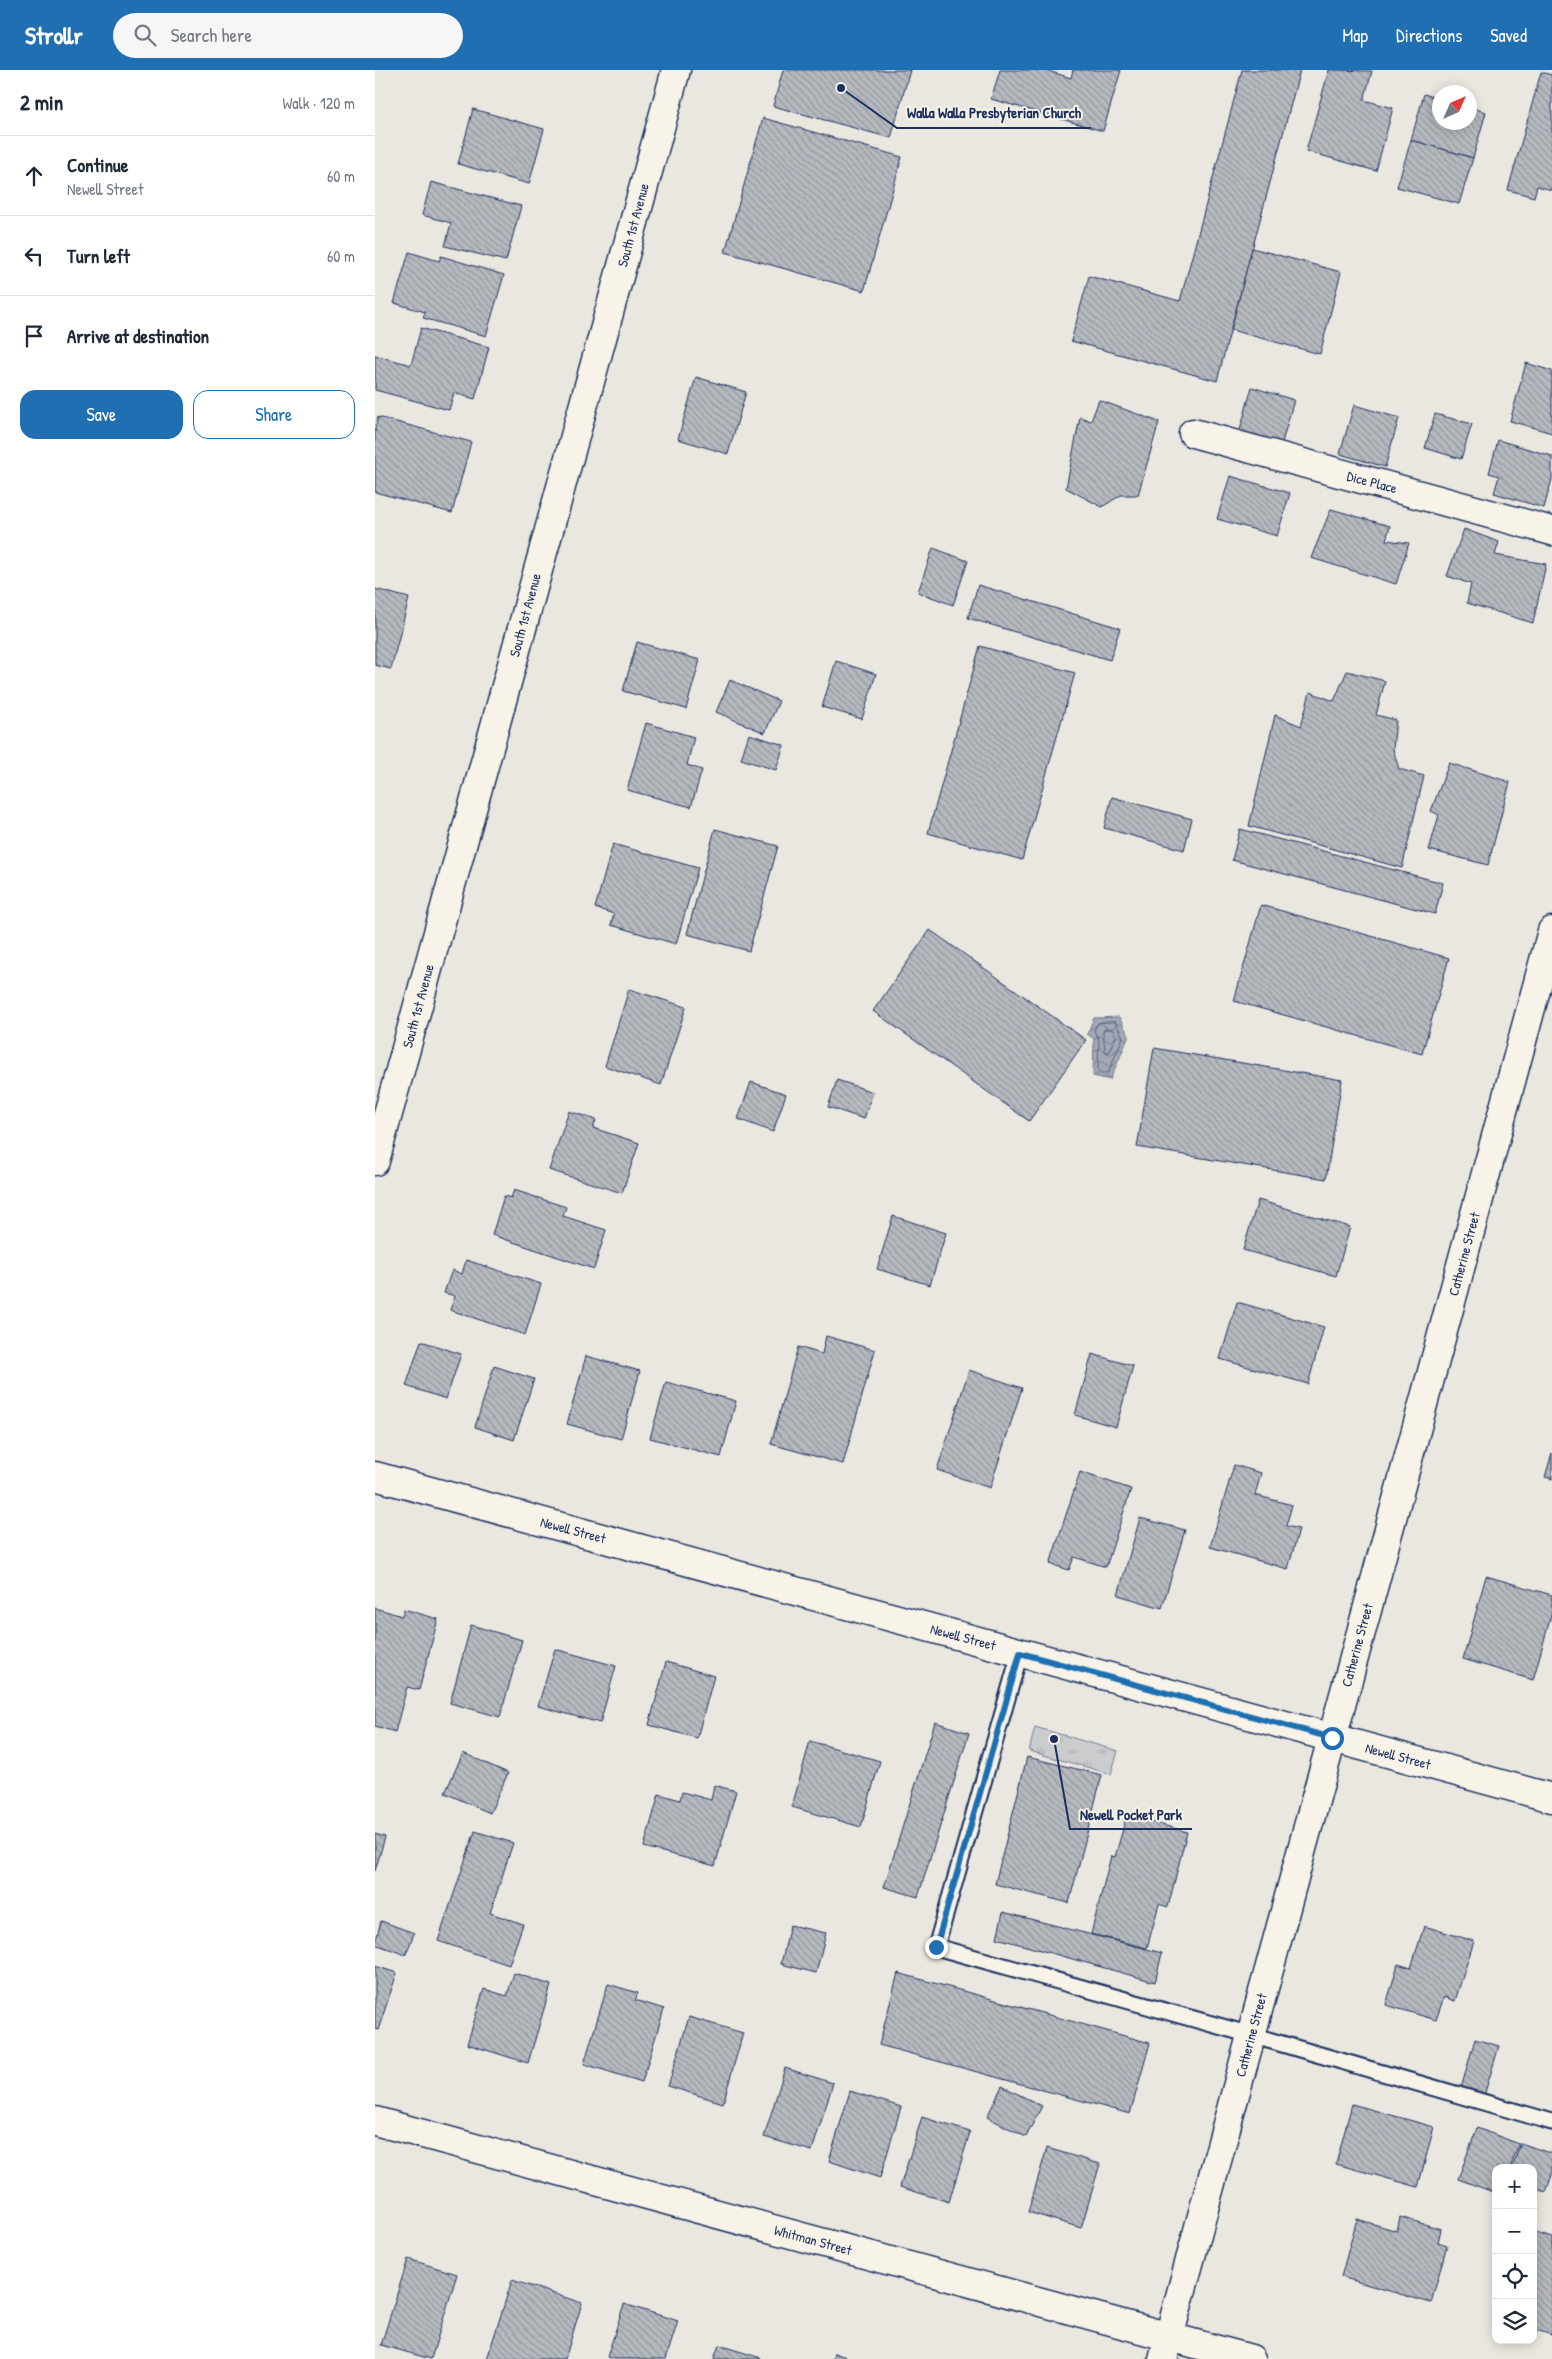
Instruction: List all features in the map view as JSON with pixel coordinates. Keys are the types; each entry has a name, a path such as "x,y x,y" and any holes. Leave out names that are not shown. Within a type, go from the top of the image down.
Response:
{"street":[{"name":"South 1st Avenue","path":"375,1160 676,70"},
{"name":"Dice Place","path":"1193,433 1552,530"},
{"name":"Catherine Street","path":"1166,2348 1552,930"},
{"name":"Newell Street","path":"375,1476 1552,1798"},
{"name":"Whitman Street","path":"375,2121 1166,2348 1251,2359"}],"lane":[{"path":"1020,1653 936,1947 1552,2122"}],"green space":[{"path":"1035,1727 1118,1751 1111,1774 1029,1751"}],"water":[{"path":"1119,1017 1129,1036 1110,1080 1093,1076 1094,1039 1087,1034 1094,1018"}],"building":[{"path":"783,70 910,70 891,138 773,106"},
{"path":"1000,70 1045,70 1071,78 1073,70 1121,70 1103,131 991,99"},
{"path":"1242,70 1300,70 1217,381 1071,341 1089,276 1180,301"},
{"path":"1329,70 1372,71 1364,100 1393,108 1376,171 1306,151"},
{"path":"1541,72 1552,75 1552,190 1537,186 1534,197 1508,190"},
{"path":"1424,94 1432,97 1432,130 1477,130 1477,109 1486,112 1473,158 1411,140"},
{"path":"473,109 544,129 529,184 458,164"},
{"path":"763,118 902,157 864,291 725,252"},
{"path":"1411,140 1473,158 1459,204 1397,187"},
{"path":"431,182 521,206 506,261 445,246 451,223 422,215"},
{"path":"1252,248 1341,272 1320,354 1231,330"},
{"path":"409,252 439,261 441,256 504,275 486,336 423,318 425,312 394,303"},
{"path":"421,328 489,347 475,399 454,393 449,410 375,390 375,355 411,365"},
{"path":"1526,363 1552,371 1552,433 1510,421"},
{"path":"696,377 746,392 728,454 678,439"},
{"path":"1252,387 1294,400 1279,453 1237,441"},
{"path":"1099,400 1159,422 1138,495 1121,495 1102,507 1066,488 1080,417 1091,421"},
{"path":"1354,405 1399,418 1385,467 1340,454"},
{"path":"1435,414 1472,424 1461,459 1425,448"},
{"path":"378,417 471,442 452,513 375,492 375,428"},
{"path":"1498,440 1552,456 1552,479 1544,508 1494,493 1499,476 1489,473"},
{"path":"1230,476 1290,493 1277,536 1217,519"},
{"path":"1331,509 1390,526 1386,540 1409,543 1396,584 1311,558"},
{"path":"1464,529 1499,542 1495,555 1546,564 1533,623 1467,603 1471,584 1447,576"},
{"path":"933,548 968,561 953,605 918,592"},
{"path":"978,585 1120,628 1110,660 968,618"},
{"path":"375,589 409,598 391,669 375,665"},
{"path":"637,642 700,660 686,709 623,691"},
{"path":"980,646 1075,673 1022,860 928,833"},
{"path":"836,661 876,674 862,719 822,707"},
{"path":"1347,671 1385,681 1376,715 1396,720 1393,749 1399,769 1424,776 1402,868 1249,826 1275,715 1301,726 1310,692 1334,701"},
{"path":"730,680 779,701 765,733 716,712"},
{"path":"646,723 694,737 687,765 702,770 691,807 627,790"},
{"path":"749,734 784,745 776,770 741,759"},
{"path":"1449,763 1510,782 1488,865 1429,850 1439,815 1431,811"},
{"path":"1112,797 1192,819 1184,850 1104,828"},
{"path":"715,829 778,846 749,951 687,934"},
{"path":"1240,829 1443,883 1435,914 1232,860"},
{"path":"613,844 698,868 676,944 611,925 614,914 595,908"},
{"path":"1261,905 1449,958 1422,1054 1234,1001"},
{"path":"930,930 1086,1040 1029,1121 873,1011"},
{"path":"629,989 686,1007 661,1085 605,1066"},
{"path":"1154,1048 1342,1080 1326,1179 1137,1147"},
{"path":"837,1080 873,1092 864,1119 828,1107"},
{"path":"751,1082 786,1094 773,1132 738,1119"},
{"path":"569,1111 596,1120 593,1128 639,1143 622,1193 549,1170"},
{"path":"514,1190 566,1207 563,1216 606,1230 594,1269 492,1235 504,1196 511,1198"},
{"path":"1258,1200 1350,1227 1336,1276 1243,1250"},
{"path":"893,1216 946,1233 930,1285 877,1269"},
{"path":"466,1260 541,1284 525,1335 450,1310 455,1296 444,1293 452,1270 462,1274"},
{"path":"1237,1302 1324,1327 1308,1384 1220,1359"},
{"path":"826,1336 875,1350 843,1464 771,1444 798,1347 822,1354"},
{"path":"421,1341 461,1354 446,1399 406,1386"},
{"path":"1092,1354 1133,1366 1116,1427 1075,1415"},
{"path":"586,1356 640,1371 621,1439 567,1424"},
{"path":"494,1366 534,1379 514,1440 475,1427"},
{"path":"969,1370 1022,1388 990,1488 937,1470"},
{"path":"666,1382 736,1401 721,1457 650,1438"},
{"path":"1552,1453 1552,1479 1545,1477"},
{"path":"1234,1465 1261,1473 1255,1495 1292,1505 1286,1526 1299,1529 1288,1569 1210,1547"},
{"path":"1080,1472 1131,1489 1106,1567 1074,1557 1069,1570 1050,1564"},
{"path":"1140,1518 1185,1530 1162,1608 1118,1595"},
{"path":"1486,1576 1552,1595 1552,1612 1533,1680 1463,1659"},
{"path":"375,1608 402,1616 404,1609 438,1619 419,1690 407,1687 395,1732 375,1726"},
{"path":"471,1625 522,1640 500,1717 450,1703"},
{"path":"555,1649 616,1666 600,1723 538,1706"},
{"path":"666,1662 714,1676 697,1738 649,1725"},
{"path":"935,1722 969,1733 918,1897 884,1887"},
{"path":"810,1741 880,1761 861,1827 792,1807"},
{"path":"463,1753 508,1773 490,1813 445,1793"},
{"path":"1027,1757 1102,1775 1069,1903 995,1884"},
{"path":"714,1785 736,1791 715,1866 644,1847 659,1794 680,1800 682,1792 711,1800"},
{"path":"1127,1815 1187,1832 1168,1907 1159,1904 1147,1948 1091,1934 1111,1856 1115,1857"},
{"path":"475,1831 513,1843 490,1913 523,1924 509,1965 438,1941"},
{"path":"375,1834 385,1837 375,1871"},
{"path":"1003,1912 1162,1953 1155,1982 997,1938"},
{"path":"381,1921 414,1933 406,1955 375,1944"},
{"path":"790,1925 826,1933 816,1973 781,1964"},
{"path":"1424,1926 1474,1941 1455,2001 1444,1997 1436,2020 1386,2005 1398,1964 1411,1968"},
{"path":"375,1966 397,1973 378,2030 375,2029"},
{"path":"514,1973 551,1985 528,2063 467,2044 484,1989 507,1996"},
{"path":"898,1973 1150,2043 1130,2114 879,2045"},
{"path":"608,1984 638,1993 635,2000 664,2009 642,2082 584,2064"},
{"path":"689,2017 743,2033 723,2103 668,2086"},
{"path":"1475,2039 1499,2046 1483,2099 1460,2092"},
{"path":"785,2068 833,2083 812,2151 764,2137"},
{"path":"1002,2086 1042,2106 1026,2137 987,2117"},
{"path":"850,2091 901,2107 880,2178 829,2161"},
{"path":"1352,2104 1434,2127 1418,2187 1336,2164"},
{"path":"922,2117 970,2132 949,2202 900,2187"},
{"path":"1477,2128 1519,2144 1512,2164 1492,2164 1492,2192 1458,2179"},
{"path":"1521,2143 1552,2154 1552,2175 1546,2192 1537,2189 1537,2164 1513,2164"},
{"path":"1047,2148 1100,2164 1081,2228 1028,2212"},
{"path":"1400,2217 1441,2229 1438,2242 1447,2245 1431,2303 1341,2277 1357,2219 1397,2231"},
{"path":"1537,2233 1552,2238 1552,2335 1537,2330"},
{"path":"408,2259 457,2274 431,2359 381,2345"},
{"path":"512,2280 582,2303 565,2359 487,2359"},
{"path":"624,2304 678,2321 666,2359 614,2359 607,2357"},
{"path":"719,2345 761,2358 761,2359 714,2359"},
{"path":"834,2353 852,2359 833,2359"}],"place":[{"name":"Walla Walla Presbyterian Church","path":"841,88"},
{"name":"Newell Pocket Park","path":"1054,1739"}],"route":[{"path":"936,1947 1020,1653 1332,1738"}]}
